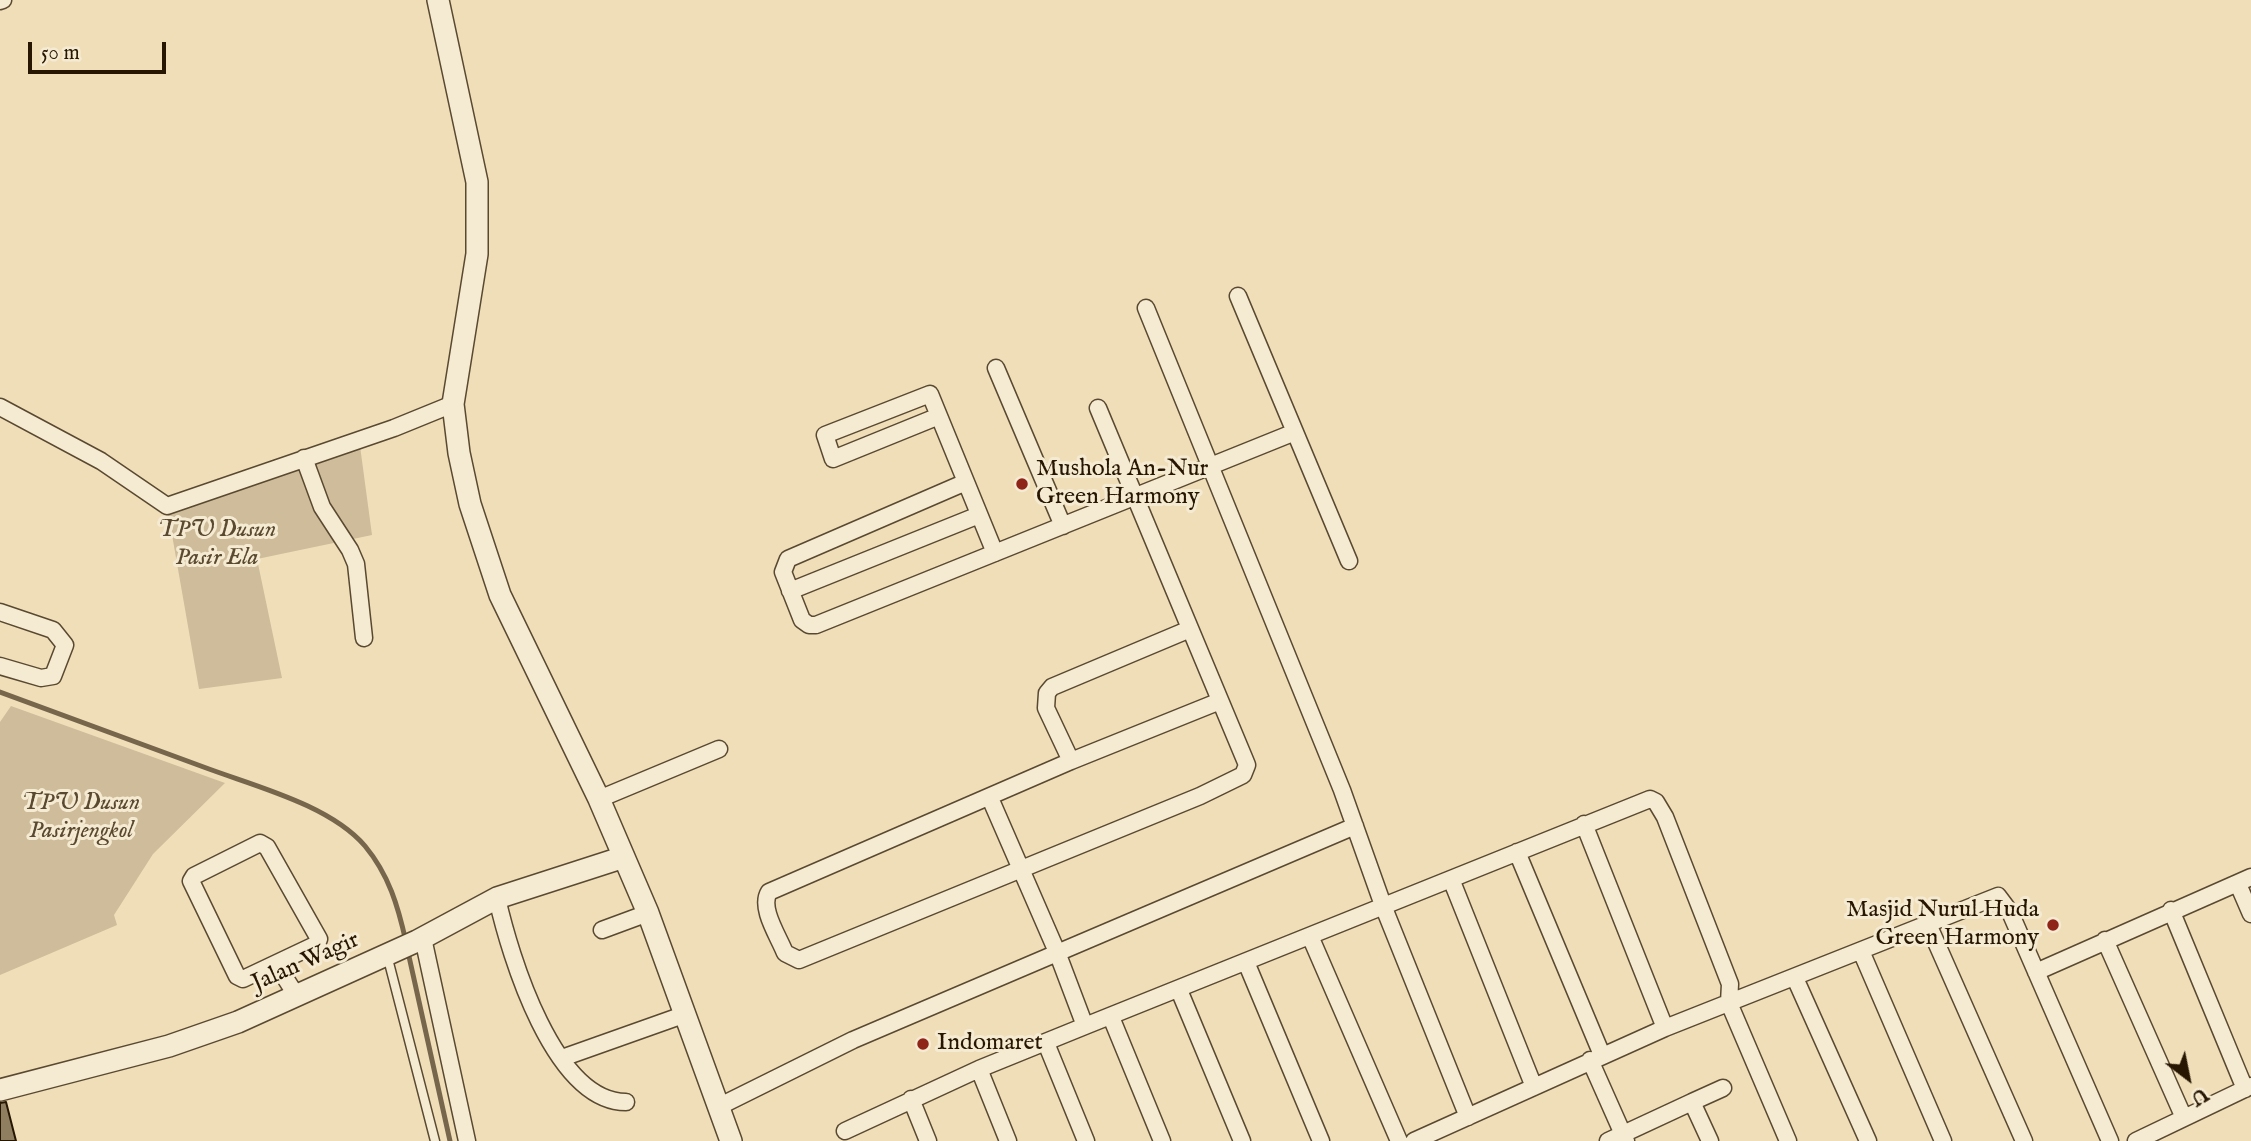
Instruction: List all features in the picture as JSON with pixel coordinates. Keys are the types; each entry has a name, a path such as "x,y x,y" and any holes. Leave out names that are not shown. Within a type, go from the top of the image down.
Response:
{"street":[{"path":"438,0 470,140 479,218 477,254 453,404 459,453 470,504 500,595 599,799 648,913 731,1141"},
{"path":"1238,296 1349,561"},
{"path":"1146,309 1355,826 1384,908 1468,1116"},
{"path":"996,368 1063,526"},
{"path":"939,416 833,459 825,435 930,394 995,552"},
{"path":"0,407 101,461 167,506 453,404"},
{"path":"1098,408 1247,765 1243,775 799,960 785,953 766,908 765,898 775,887 990,798 1071,761 1220,701"},
{"path":"966,482 788,559 783,572 802,620 812,626 1295,432"},
{"path":"304,458 322,507 351,550 356,564 364,638"},
{"path":"790,591 979,515"},
{"path":"0,612 53,630 65,645 53,677 41,678 0,666"},
{"path":"1071,761 1046,708 1046,693 1062,682 1190,629"},
{"path":"599,799 719,749"},
{"path":"990,798 1057,952 1086,1027"},
{"path":"845,1131 979,1069 1384,908 1644,800 1656,802 1665,817 1730,984 1728,1003 1788,1141"},
{"path":"1584,824 1665,1028"},
{"path":"720,1106 853,1040 1355,826"},
{"path":"260,843 267,847 319,939 317,944 277,965 247,979 239,978 191,886 194,876 260,843"},
{"path":"1517,852 1596,1058 1619,1139 1723,1087"},
{"name":"Jalan Wagir","path":"0,1090 208,1034 392,953 496,898 624,857"},
{"path":"1451,879 1534,1087"},
{"path":"2036,972 2171,910 2245,880 2251,914"},
{"path":"1414,1141 1665,1028 1998,896 2006,903 2110,1141"},
{"path":"496,898 526,999 562,1058 590,1092 603,1099 626,1102"},
{"path":"2136,1141 2248,1087 2171,910"},
{"path":"602,930 648,913"},
{"path":"1928,923 2024,1141"},
{"path":"1310,936 1399,1141"},
{"path":"420,939 467,1141"},
{"path":"2105,940 2184,1118"},
{"path":"1861,951 1943,1141"},
{"path":"1246,962 1321,1141"},
{"path":"277,965 296,995"},
{"path":"1795,978 1868,1141"},
{"path":"1179,990 1242,1141"},
{"path":"562,1058 686,1014"},
{"path":"1111,1017 1162,1141"},
{"path":"1046,1043 1086,1141"},
{"path":"979,1069 1008,1141"},
{"path":"911,1099 928,1141"},
{"path":"1692,1102 1710,1141"}],"lane":[{"path":"392,953 435,1141"}],"green space":[{"name":"TPU Dusun Pasir Ela","path":"360,446 372,535 257,559 282,678 199,689 168,512"},
{"name":"TPU Dusun Pasirjengkol","path":"11,706 225,783 153,854 114,915 117,925 0,975 0,722"}],"building":[{"path":"6,1102 16,1141 0,1141 0,1103"}],"waterway":[{"path":"0,692 293,799 333,820 365,846 380,868 396,903 406,942"},
{"path":"408,952 450,1141"}],"place":[{"name":"Mushola An-Nur Green Harmony","path":"1022,484"},
{"name":"Masjid Nurul Huda Green Harmony","path":"2053,925"},
{"name":"Indomaret","path":"923,1044"}]}
